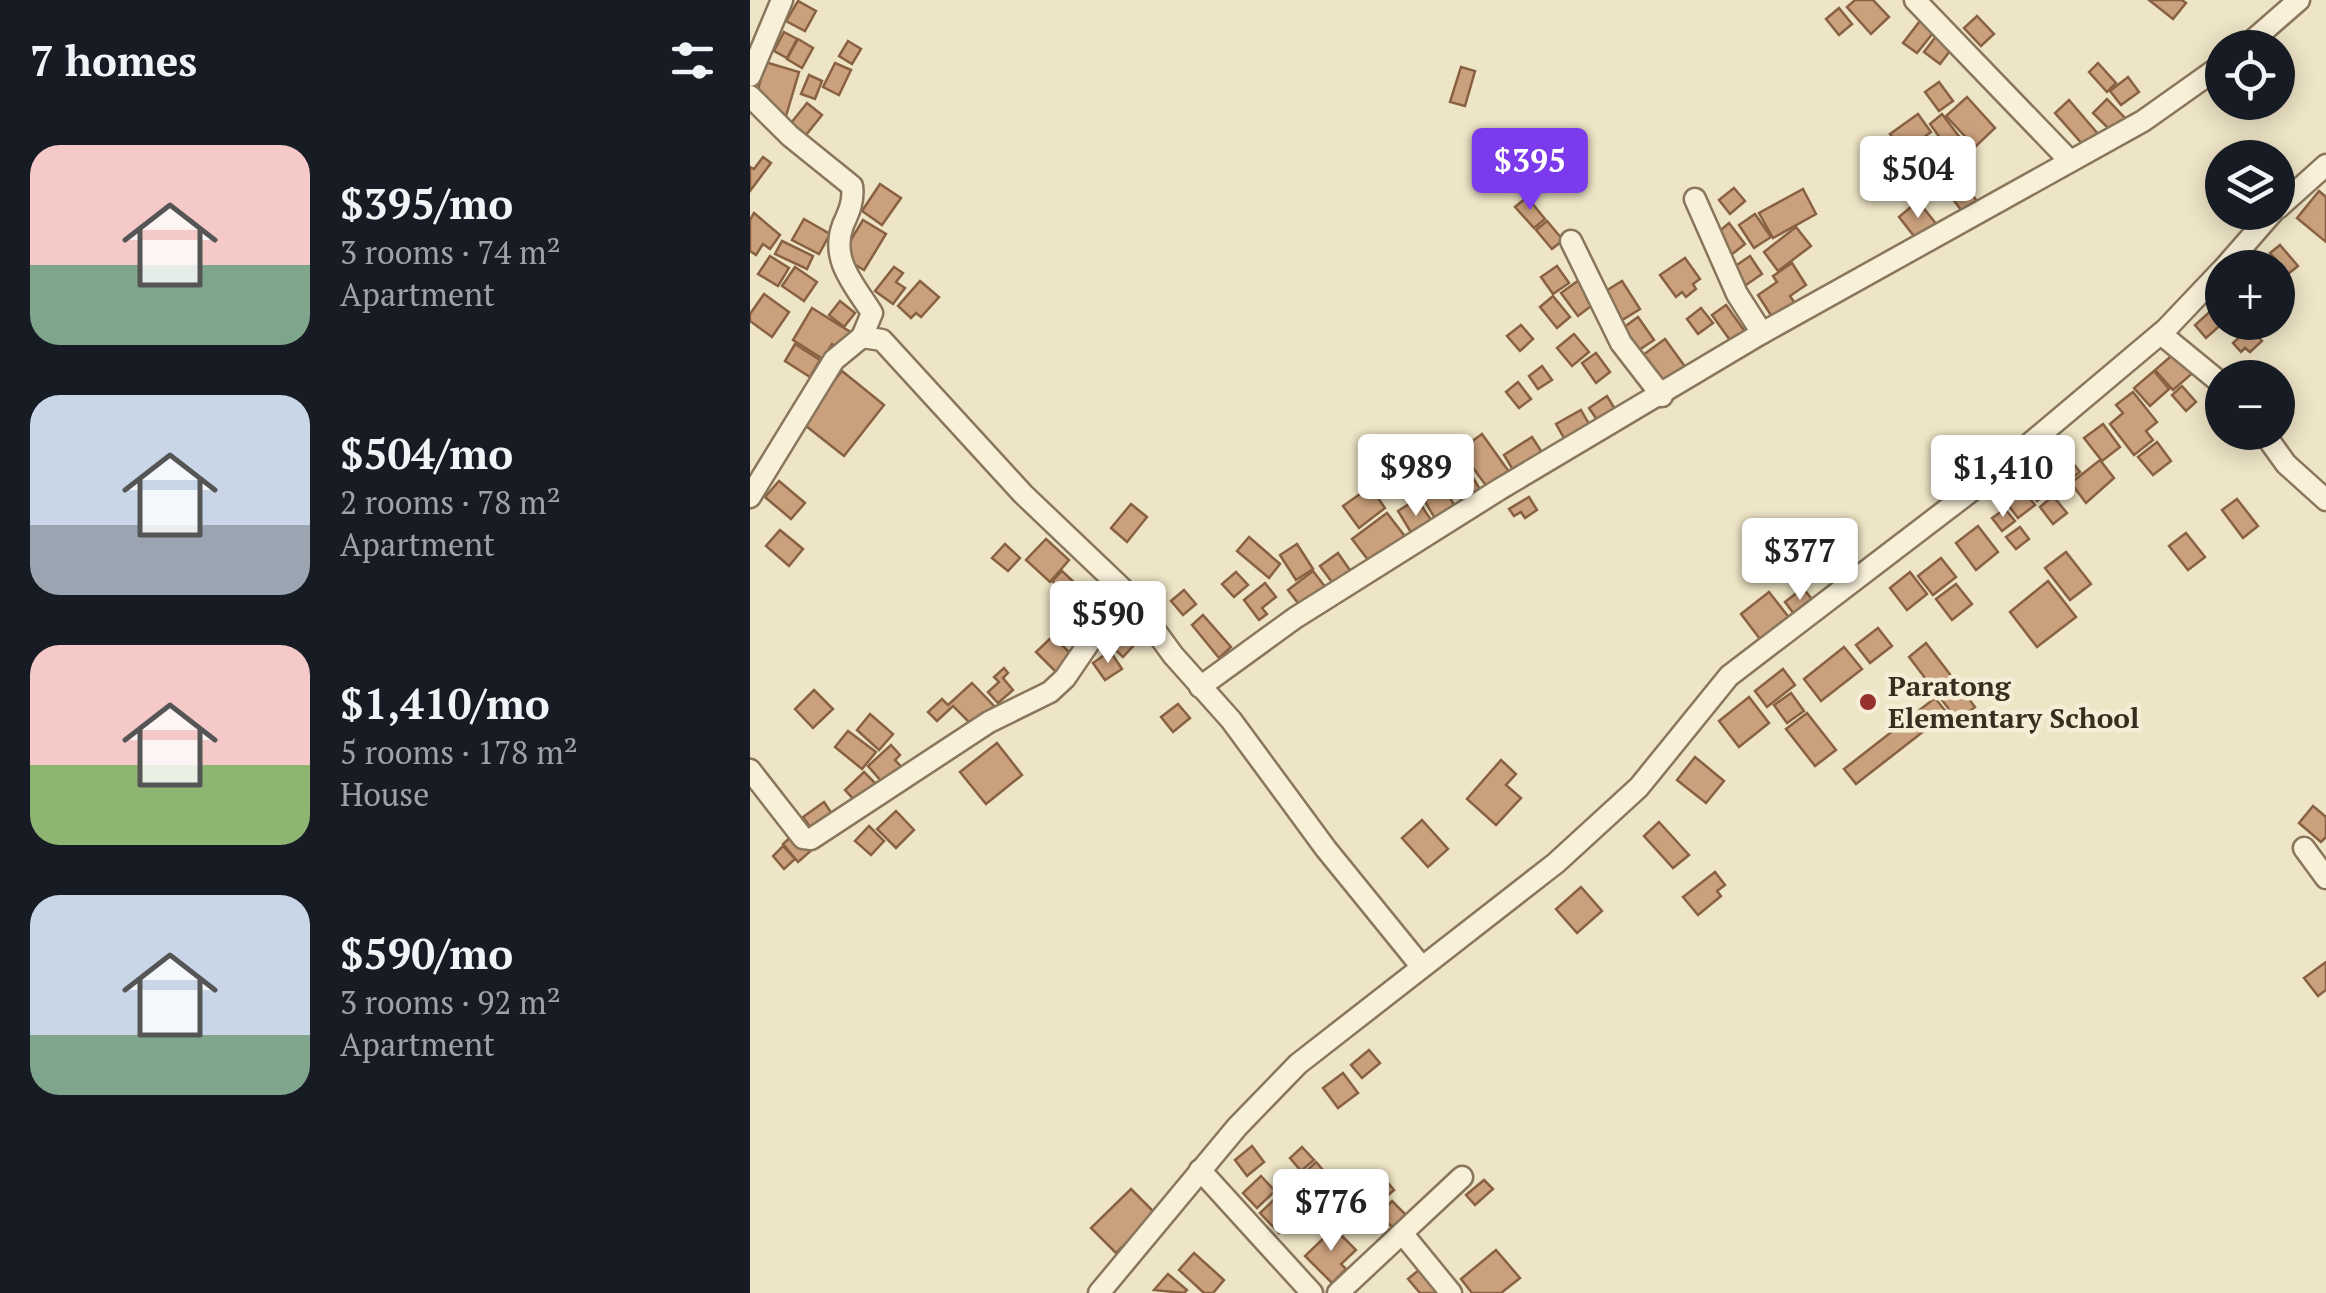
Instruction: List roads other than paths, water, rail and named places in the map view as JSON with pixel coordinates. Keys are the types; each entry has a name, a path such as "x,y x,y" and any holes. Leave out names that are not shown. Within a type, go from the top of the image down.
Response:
{"street":[{"path":"750,76 782,0"},
{"path":"1915,0 2070,161"},
{"path":"2265,30 2299,0"},
{"path":"1200,687 1295,618 1500,489 1762,334 2143,121 2205,77"},
{"path":"750,96 790,136 852,186 851,207 837,244 838,257 872,313 862,337 834,360 750,497"},
{"path":"2295,192 2326,165"},
{"path":"1696,199 1733,285 1762,334"},
{"path":"2240,250 2257,230"},
{"path":"1571,240 1621,342 1662,396"},
{"path":"1099,1293 1200,1170 1288,1074 1556,863 1638,787 1729,676 1996,472 2161,334 2205,288"},
{"path":"2161,334 2205,370"},
{"path":"862,337 882,340 1000,470 1130,596 1421,966"},
{"path":"2276,450 2326,500"},
{"path":"750,770 804,838 811,839 989,722 1050,692 1130,596"},
{"path":"2304,848 2326,878"},
{"path":"1200,1170 1312,1293"},
{"path":"1338,1293 1462,1176"},
{"path":"1402,1233 1450,1293"}],"place":[{"name":"Paratong Elementary School","path":"1868,702"}]}
